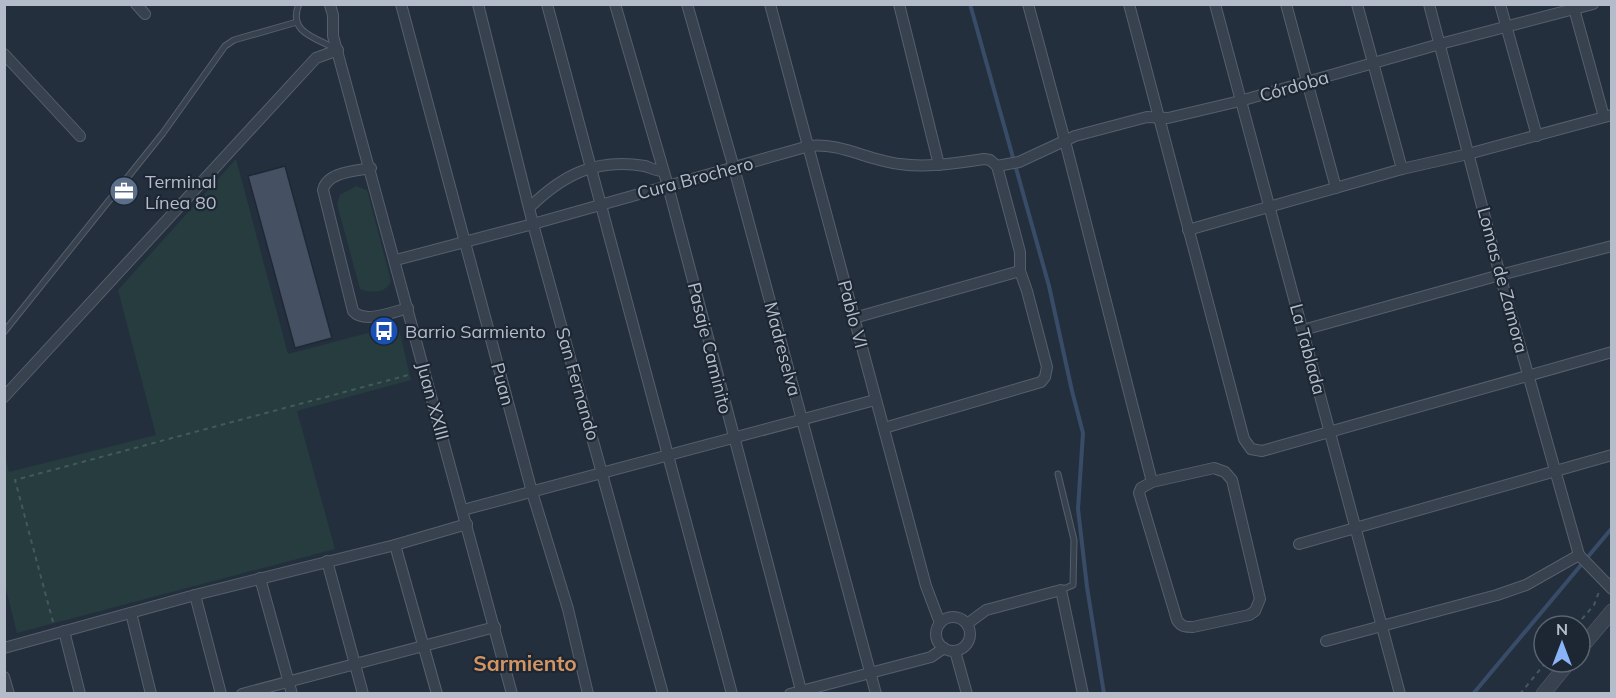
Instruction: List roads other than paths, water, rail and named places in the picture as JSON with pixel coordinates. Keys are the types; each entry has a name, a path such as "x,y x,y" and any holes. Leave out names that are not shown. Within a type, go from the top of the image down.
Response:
{"street":[{"path":"136,4 145,15"},
{"name":"Puan","path":"402,4 532,492 568,609 588,693"},
{"name":"San Fernando","path":"478,4 533,224 663,693"},
{"path":"547,4 732,693"},
{"name":"Pasaje Caminito","path":"615,4 668,186 798,693"},
{"name":"Madreselva","path":"687,4 734,168 876,693"},
{"name":"Pablo VI","path":"770,4 875,400 926,585 940,623"},
{"path":"899,4 939,165"},
{"path":"1028,4 1152,482"},
{"path":"1129,4 1244,439 1251,449 1262,451 1611,352"},
{"name":"La Tablada","path":"1215,4 1400,693"},
{"path":"1286,4 1336,188"},
{"path":"1357,4 1402,169"},
{"name":"Lomas de Zamora","path":"1430,4 1500,275 1579,555"},
{"path":"1500,4 1537,135"},
{"name":"Córdoba","path":"997,166 1014,163 1075,136 1147,117 1168,118 1240,101 1574,7 1593,4"},
{"name":"Juan XXIII","path":"330,5 333,15 330,29 338,50 396,260 512,693"},
{"path":"1188,230 1402,169 1468,154 1608,116 1574,7"},
{"path":"4,397 316,58 338,50"},
{"path":"4,54 80,136"},
{"name":"Cura Brochero","path":"396,260 809,146 826,145 899,164 939,165 984,159 990,160 997,166"},
{"path":"530,207 547,191 577,171 616,165 644,166 663,171"},
{"path":"884,428 1041,382 1045,377 1047,367 1020,271 1020,252 997,166"},
{"path":"370,168 333,177 324,185 323,190 353,311 356,315 363,317 408,308"},
{"path":"1303,330 1611,246"},
{"path":"854,318 1020,271"},
{"path":"463,510 875,400"},
{"path":"1299,544 1611,455"},
{"path":"1214,468 1226,472 1232,480 1259,593 1258,607 1249,615 1193,627 1179,624 1139,496 1141,488 1152,482 1214,468"},
{"path":"4,648 467,524"},
{"path":"395,545 436,693"},
{"path":"1326,641 1497,595 1526,585 1579,555 1609,586"},
{"path":"327,561 363,693"},
{"path":"260,578 292,693"},
{"path":"967,624 986,610 1061,590 1083,693"},
{"path":"195,595 221,693"},
{"path":"1592,634 1611,611"},
{"path":"130,613 151,693"},
{"path":"798,693 931,657 950,649 961,649 969,641 969,629 963,620 954,617 940,623 936,633 940,644 950,649 967,693"},
{"path":"242,693 495,627"},
{"path":"60,632 80,693"},
{"path":"1543,693 1559,674"},
{"path":"4,677 9,693"}],"lane":[{"path":"299,4 296,12 297,22 303,33 338,50"},
{"path":"4,332 163,133 225,46 234,40 297,22"},
{"path":"312,37 321,37"},
{"path":"1058,474 1074,540 1073,585 1061,590"}],"waterway":[{"path":"970,4 1049,286 1083,433 1078,509 1087,587 1104,694"},
{"path":"1473,694 1612,528"}],"place":[{"name":"Terminal Línea 80","path":"124,191"},
{"name":"Barrio Sarmiento","path":"384,331"}],"district":[{"name":"Sarmiento","path":"525,663"}]}
